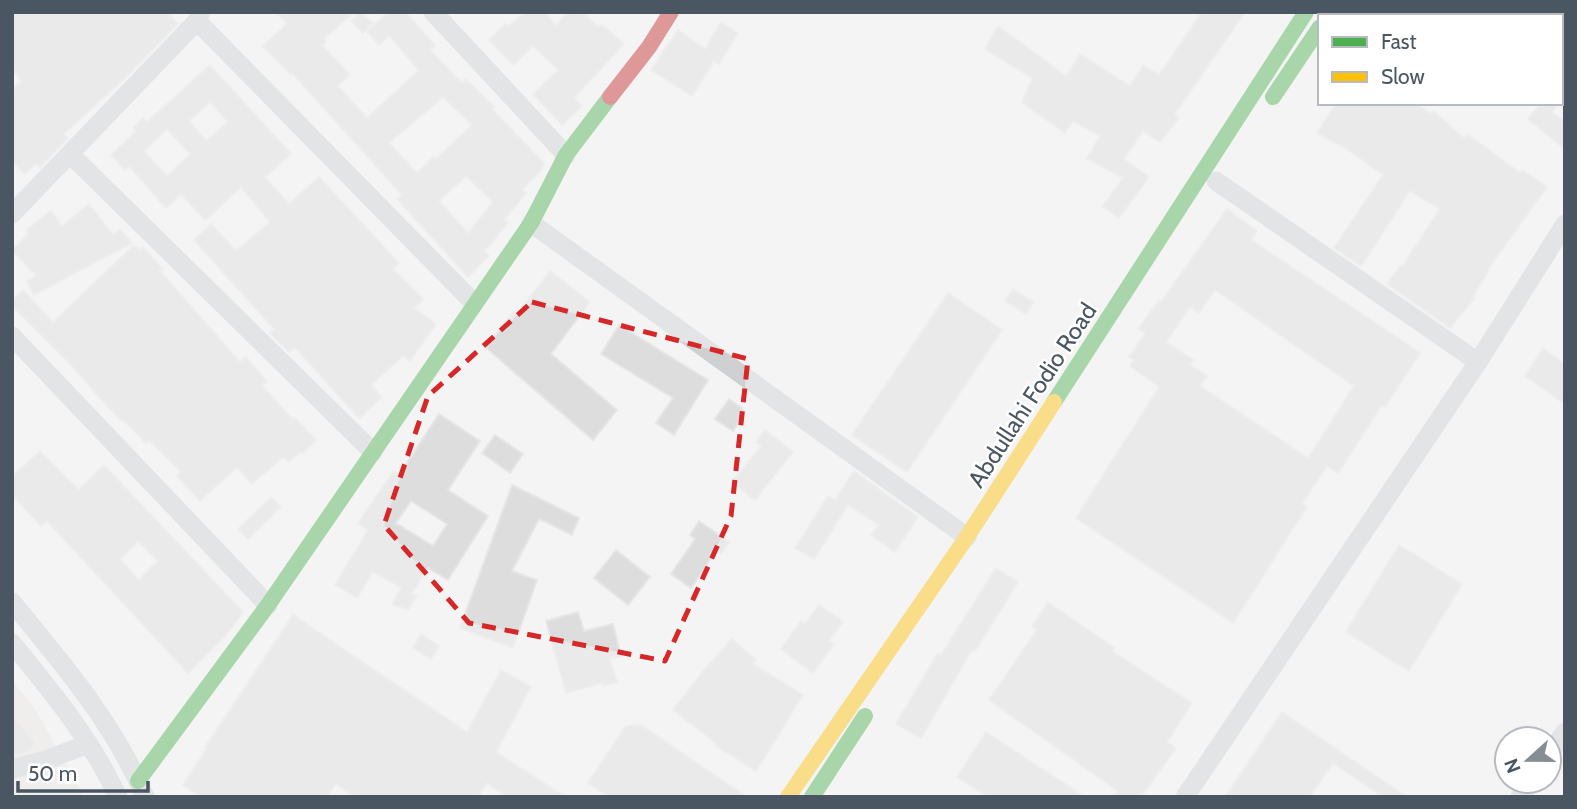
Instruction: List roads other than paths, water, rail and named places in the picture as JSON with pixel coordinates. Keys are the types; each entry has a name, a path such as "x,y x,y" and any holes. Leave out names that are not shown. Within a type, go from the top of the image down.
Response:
{"main road":[{"path":"142,789 531,223 566,155 649,47 671,12"},
{"name":"Abdullahi Fodio Road","path":"788,797 968,537 1306,12"},
{"path":"1260,115 1318,30"},
{"name":"Abdullahi Fodio Road","path":"904,656 1219,176"},
{"path":"812,797 874,703"}],"street":[{"path":"433,12 566,155"},
{"path":"12,214 71,155 199,17 474,303"},
{"path":"71,155 373,452"},
{"path":"1219,176 1478,362"},
{"path":"531,223 968,537"},
{"path":"1185,797 1478,362 1565,224"},
{"path":"12,337 268,605"},
{"path":"12,602 86,692 132,766 142,789"},
{"path":"12,643 64,706 118,797"},
{"path":"12,769 88,744"}]}
